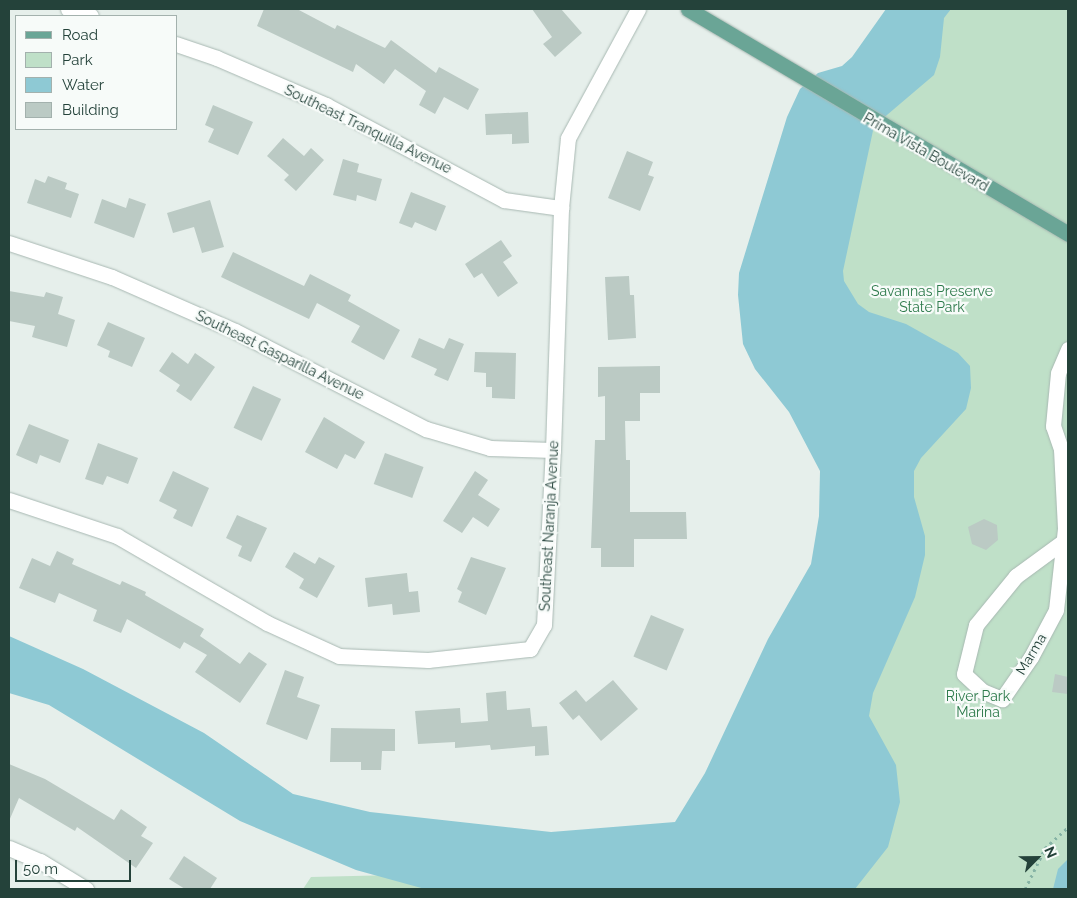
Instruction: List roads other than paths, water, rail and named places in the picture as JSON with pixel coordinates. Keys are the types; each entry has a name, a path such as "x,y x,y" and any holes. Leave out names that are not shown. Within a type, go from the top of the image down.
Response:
{"main road":[{"name":"Prima Vista Boulevard","path":"688,9 897,136 1068,234"}],"street":[{"path":"68,9 88,15"},
{"name":"Southeast Naranja Avenue","path":"9,500 117,536 267,623 339,656 428,660 530,649 544,626 553,450 561,208 568,138 638,9"},
{"name":"Southeast Tranquilla Avenue","path":"178,45 217,58 326,105 504,200 561,208"},
{"name":"Southeast Gasparilla Avenue","path":"9,243 112,277 235,332 426,429 490,448 553,450"},
{"name":"Marma","path":"1061,543 1016,576 976,625 964,674 982,691 1002,699 1036,649 1056,610 1061,543 1065,528 1065,443 1053,426 1058,373 1068,349"},
{"path":"9,848 40,861 86,889"}],"water":[{"path":"886,9 951,9 944,18 940,57 934,75 874,126 843,271 844,281 858,304 869,312 906,324 958,353 970,366 971,388 966,409 921,458 914,471 914,497 925,536 925,555 915,597 873,693 869,716 896,765 900,802 888,847 855,889 425,889 356,870 240,821 49,705 9,693 9,636 83,669 204,733 293,794 370,812 551,832 675,822 705,773 768,639 811,564 819,516 820,471 789,412 755,369 743,344 738,295 739,273 787,117 800,89 818,73 842,66 852,57"},
{"path":"1068,859 1068,889 1053,889 1058,869"}],"park label":[{"name":"Savannas Preserve State Park","path":"932,300"},
{"name":"River Park Marina","path":"978,704"}]}
